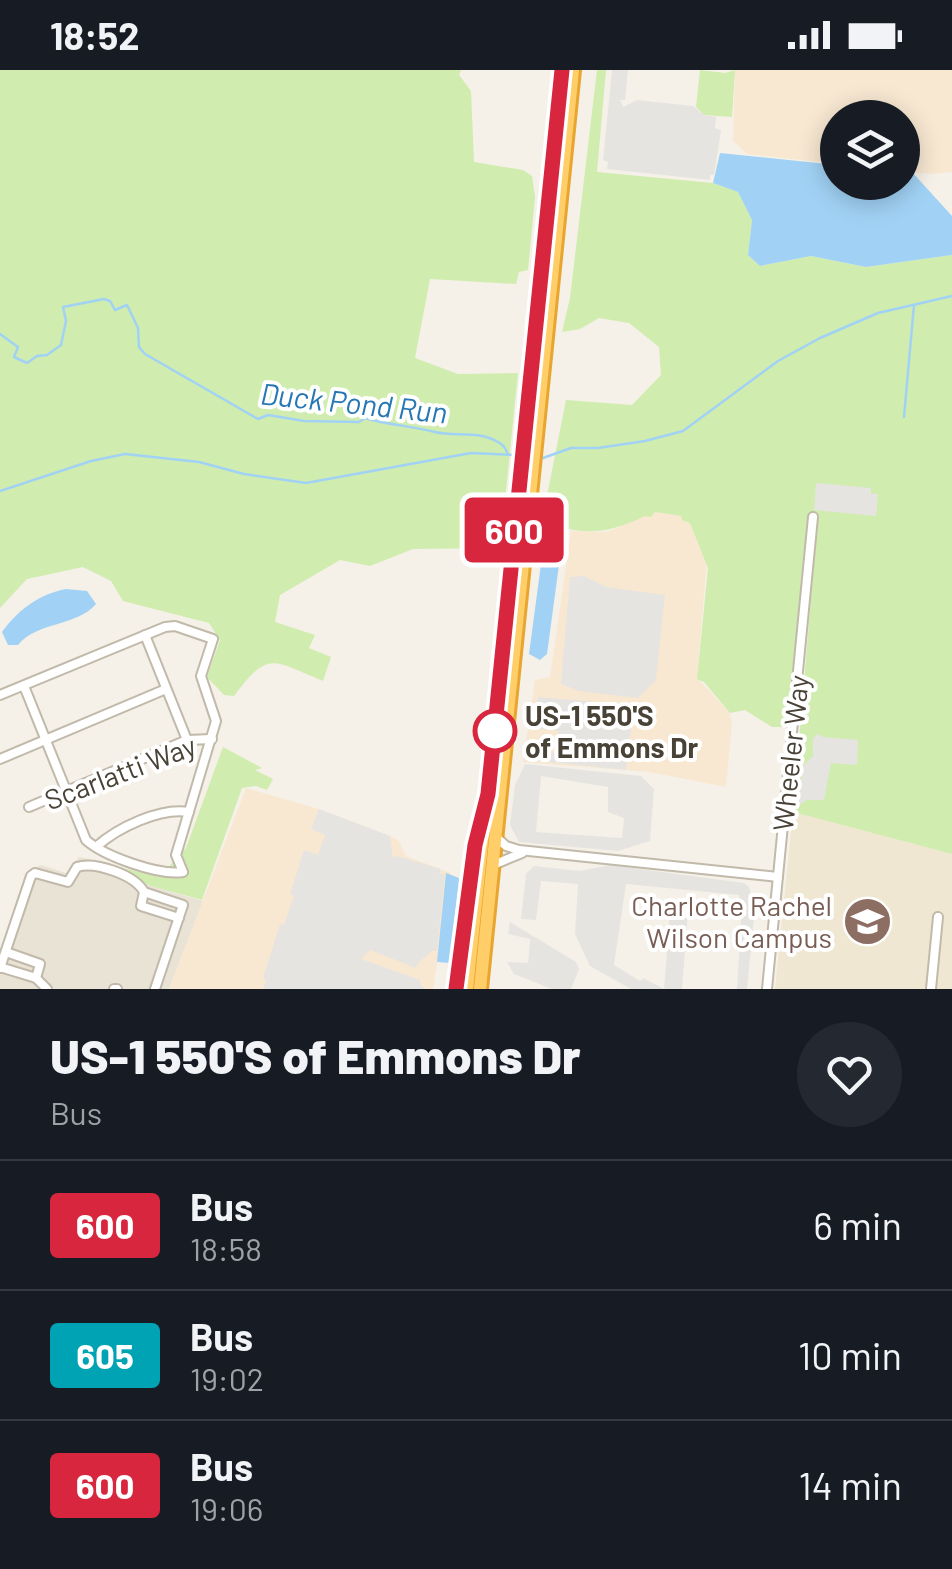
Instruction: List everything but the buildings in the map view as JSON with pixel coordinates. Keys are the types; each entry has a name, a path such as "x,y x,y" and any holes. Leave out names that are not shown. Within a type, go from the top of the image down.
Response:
{"highway":[{"path":"468,989 562,70"},
{"path":"480,989 577,70"},
{"path":"456,989 475,845 488,794"}],"street":[{"name":"Wheeler Way","path":"767,989 814,516"},
{"path":"0,695 164,627 175,626 213,639 201,676 216,721 176,855 182,872 160,872 86,840 24,686"},
{"path":"145,636 188,740"},
{"path":"0,759 166,690"},
{"name":"Scarlatti Way","path":"29,808 188,740 212,739"},
{"path":"96,847 108,837 162,813 188,812"},
{"path":"496,836 506,846 531,851 778,877"},
{"path":"492,866 503,858 531,851"},
{"path":"47,989 36,978 0,968 33,874 68,882 77,867 88,864 136,881 144,892 184,904 154,989"},
{"path":"144,892 141,906 179,918"},
{"path":"931,989 938,917"},
{"path":"6,952 40,964 36,978"}],"shaded area":[{"path":"612,70 628,70 625,100 620,100 623,107 637,100 693,106 704,115 716,117 715,128 721,130 710,180 607,169 608,162 603,160"},
{"path":"735,70 952,70 952,172 920,173 920,100 820,100 820,162 747,154 733,141"},
{"path":"816,483 871,488 871,494 878,494 876,516 814,510"},
{"path":"654,512 682,516 682,520 690,523 707,560 697,678 730,713 726,787 649,772 523,762 535,680 550,677 571,531 607,532"},
{"path":"584,576 606,587 665,595 656,680 638,698 579,691 561,684 570,577"},
{"path":"538,697 631,705 634,708 626,770 530,760 525,751 561,753 557,747 559,731 540,729 540,724 535,724"},
{"path":"818,734 858,740 857,765 831,763 824,800 807,800 797,806 803,766 813,756 813,738"},
{"path":"525,764 641,776 654,789 650,841 618,851 519,842 510,825 515,785","holes":["541,776 608,787 608,812 624,818 622,838 536,832"]},
{"path":"246,788 319,809 390,836 399,841 406,856 451,873 433,989 169,989"},
{"path":"319,809 390,836 393,858 441,869 439,874 445,874 437,951 432,951 416,968 370,950 361,959 420,980 425,989 263,989 280,924 284,925 294,896 290,894 304,850 318,855 325,835 311,829"},
{"name":"Charlotte Rachel Wilson Campus","path":"793,812 952,854 952,989 775,989"},
{"path":"79,857 151,886 203,901 169,989 0,989 0,968 34,868 41,865 66,873"},
{"path":"610,865 744,883 749,887 755,908 747,989 737,989 739,895 626,884 614,965 640,981 643,978 664,989 631,989 590,966 575,934 578,884 541,881 536,920 521,919 526,874 534,866 580,871"},
{"path":"670,910 688,910 682,989 664,989"},
{"path":"510,922 576,962 579,969 571,989 552,989 514,974 507,962 528,963 530,939 508,934"}],"green space":[{"path":"0,70 461,70 459,75 471,91 474,162 523,170 532,176 535,197 528,270 519,272 516,284 430,279 415,358 458,374 518,373 501,540 492,548 413,549 370,566 340,560 280,595 275,622 315,635 309,648 331,657 323,681 273,663 256,671 234,696 224,695 207,677 220,640 209,623 123,601 111,581 83,567 27,579 0,608"},
{"path":"597,70 606,70 597,172 713,183 738,192 752,220 748,255 760,266 811,256 866,267 952,255 952,854 793,812 818,516 814,516 792,727 772,727 745,710 730,713 697,679 708,568 690,523 681,516 655,512 651,517 594,531 542,521 566,400 632,405 661,375 659,347 629,323 599,318 580,329 562,332 570,298"},
{"path":"700,70 735,70 732,117 704,115 696,107"},
{"path":"223,747 262,768 255,770 273,779 267,790 256,786 242,788 202,900 151,886 79,857 159,877 186,848"}],"water":[{"path":"720,153 820,163 820,200 920,200 920,181 952,216 952,255 866,267 811,256 760,266 748,255 752,220 738,192 713,183"},
{"path":"554,542 561,550 547,654 540,660 529,654 543,549"},
{"path":"66,589 87,591 96,604 78,617 26,637 18,645 8,645 2,632 15,617 38,599"},
{"path":"446,873 459,878 450,963 437,962"}],"waterway":[{"name":"Duck Pond Run","path":"543,458 571,448 645,441 683,431 778,361 820,338 878,313 952,296"},
{"name":"Duck Pond Run","path":"0,334 18,347 14,357 27,363 61,345 66,321 63,307 104,299 115,310 127,305 138,328 139,347 145,354 258,419 268,415 304,421 359,422 365,418 491,438 508,454"},
{"path":"904,417 914,305"},
{"path":"0,491 125,454 199,462 244,474 306,483 471,453 514,455"}],"bus line":[{"name":"600","path":"456,989 475,845 488,794 562,70"}],"place":[{"name":"US-1 550'S of Emmons Dr","path":"495,731"},
{"name":"Charlotte Rachel Wilson Campus","path":"867,921"}]}
